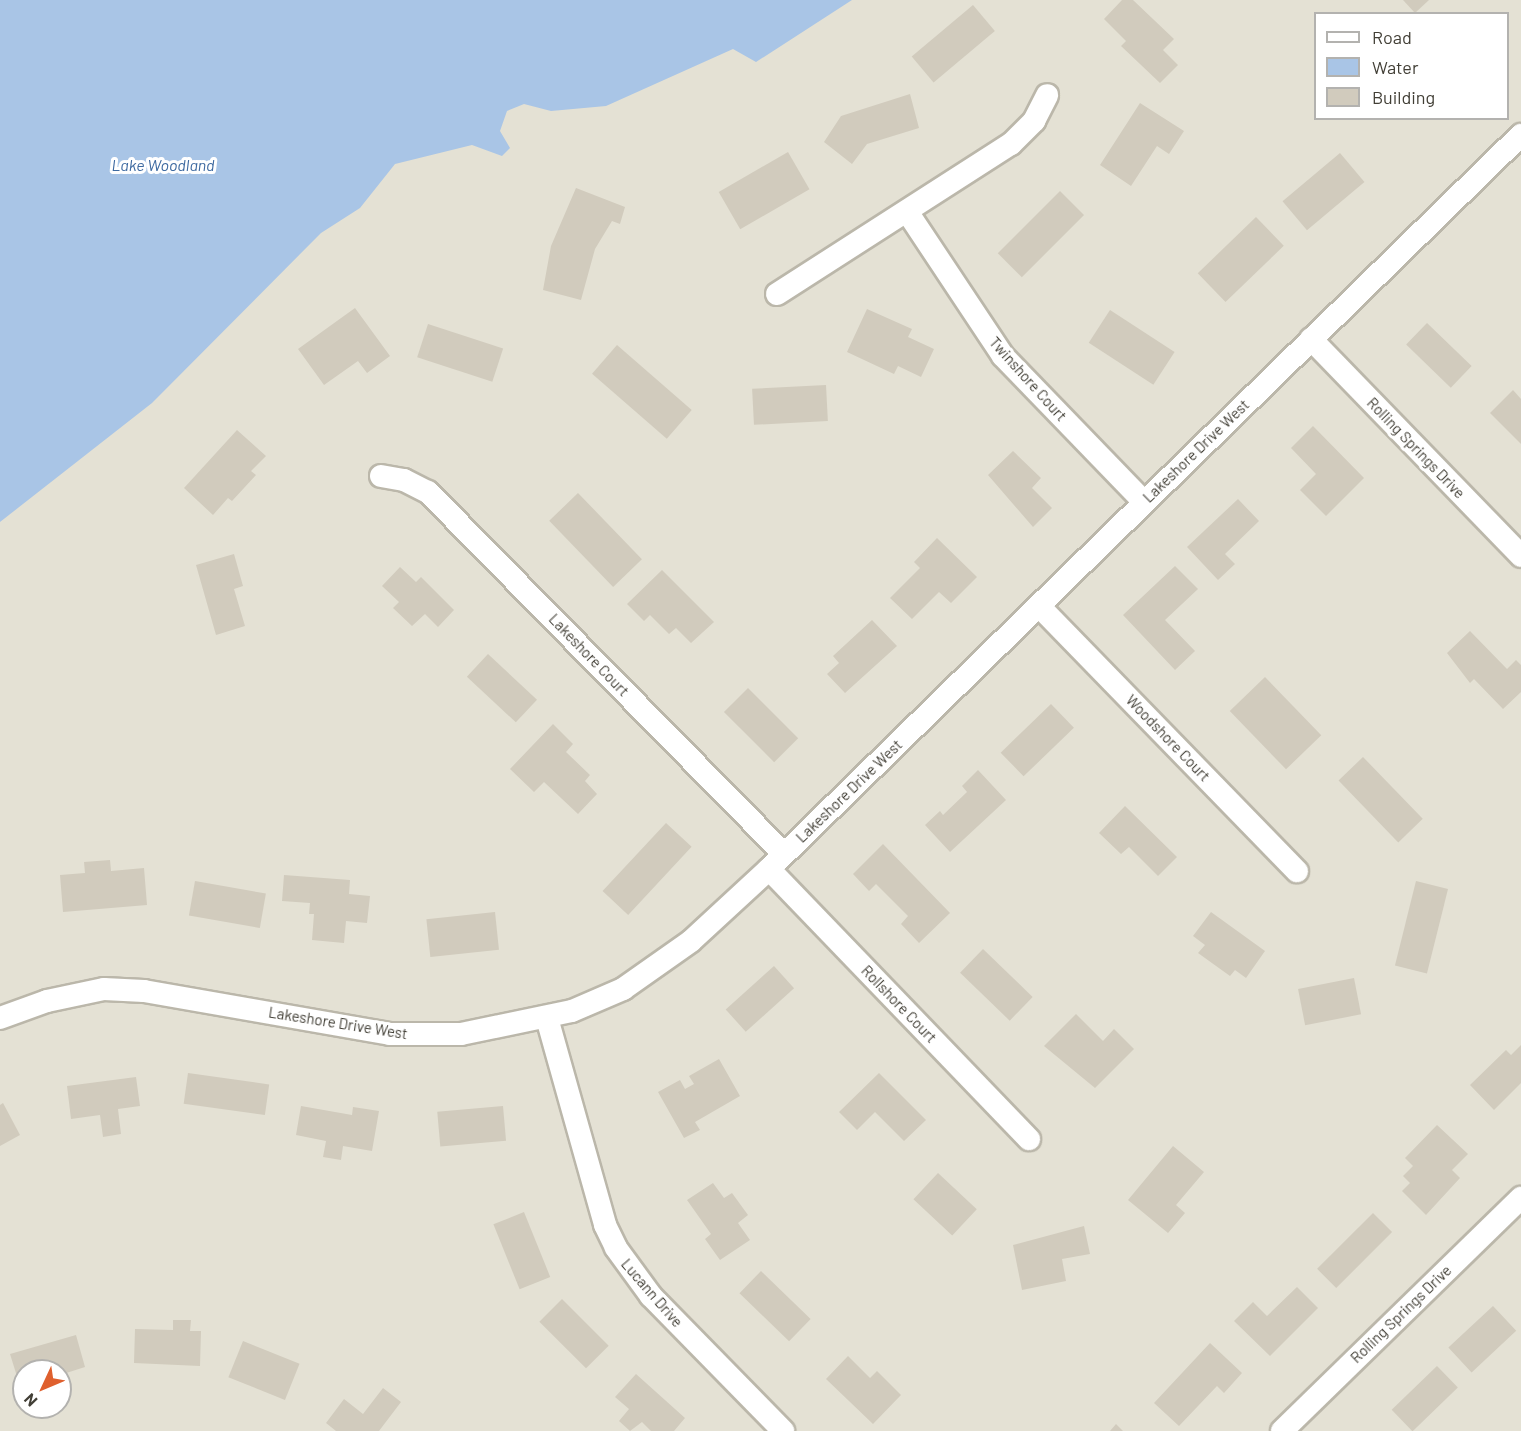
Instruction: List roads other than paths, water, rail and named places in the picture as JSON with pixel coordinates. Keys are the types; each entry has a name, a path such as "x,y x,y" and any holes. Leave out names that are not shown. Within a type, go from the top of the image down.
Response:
{"street":[{"path":"777,294 908,213 1018,138 1034,121 1047,95"},
{"name":"Lakeshore Drive West","path":"0,1018 47,1001 104,989 144,991 390,1034 461,1034 547,1018 622,989 672,957 777,861 1521,135"},
{"name":"Twinshore Court","path":"908,213 1003,356 1144,502"},
{"name":"Rolling Springs Drive","path":"1311,339 1521,556"},
{"name":"Lakeshore Court","path":"381,476 404,480 428,492 777,861"},
{"name":"Woodshore Court","path":"1039,606 1297,872"},
{"name":"Rollshore Court","path":"777,861 1029,1139"},
{"name":"Lucann Drive","path":"547,1018 605,1225 616,1248 651,1296 783,1431"},
{"name":"Rolling Springs Drive","path":"1282,1431 1521,1198"}],"water":[{"name":"Lake Woodland","path":"0,0 852,0 756,62 733,49 606,106 551,111 524,104 507,111 500,131 510,148 502,156 472,145 395,164 360,208 321,233 152,403 0,522"}]}
